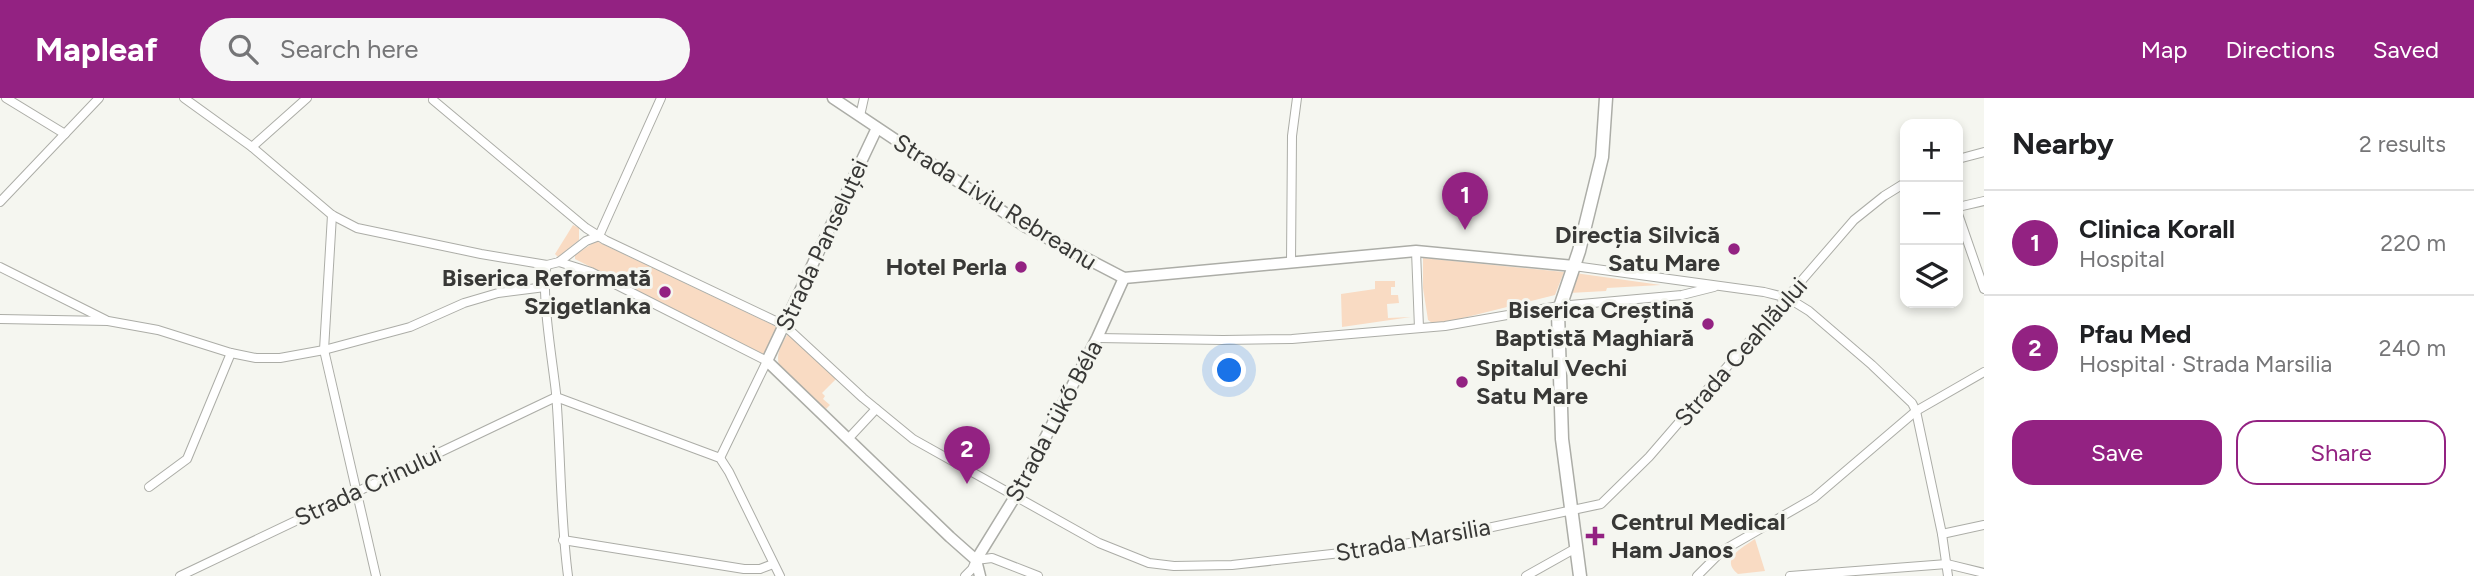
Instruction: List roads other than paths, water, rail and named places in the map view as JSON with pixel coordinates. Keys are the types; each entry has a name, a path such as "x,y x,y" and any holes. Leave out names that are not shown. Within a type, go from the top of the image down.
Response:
{"main road":[{"name":"Strada Liviu Rebreanu","path":"833,98 1026,227 1124,278 1416,251 1574,266"},
{"path":"1580,576 1562,439 1559,306 1574,266 1602,157 1605,98"},
{"name":"Strada Panseluței","path":"767,361 877,128"},
{"name":"Strada Lükő Béla","path":"976,559 1016,495 1097,338 1124,278"},
{"path":"767,361 976,559 980,576"}],"street":[{"path":"6,98 65,134"},
{"path":"0,202 99,98"},
{"path":"184,98 252,147 332,215 357,228 547,265 559,262 586,241 599,236 661,98"},
{"path":"252,147 307,98"},
{"path":"860,116 864,98"},
{"path":"1291,262 1292,136 1297,98"},
{"name":"Strada Marsilia","path":"433,100 586,228 784,325 913,439 1016,495 1065,526 1125,555 1149,563 1174,566 1232,565 1431,540 1571,511"},
{"path":"1963,158 1984,152"},
{"name":"Strada Ceahlăului","path":"1571,511 1601,504 1637,470 1854,220 1900,186"},
{"path":"1963,206 1984,201"},
{"path":"332,215 324,350 376,576"},
{"path":"1963,228 1984,289"},
{"path":"1416,251 1419,328"},
{"path":"559,262 591,272 767,361 720,458"},
{"path":"547,265 545,287 556,397 563,540 568,576"},
{"path":"1574,266 1764,292 1788,298 1817,317 1907,397 1916,411 1942,534 1948,576"},
{"path":"0,267 108,321"},
{"path":"1097,338 1292,339 1445,326 1559,306 1682,295 1714,286"},
{"path":"0,319 108,321 158,330 231,353 256,358 280,358 324,350 410,327 464,303 498,293 545,287"},
{"path":"149,487 187,459 231,353"},
{"path":"1701,575 1722,551 1814,498 1916,411 1984,372"},
{"path":"556,397 720,458 779,576"},
{"name":"Strada Crinului","path":"180,576 556,397"},
{"path":"848,439 876,409"},
{"path":"1942,534 1984,524"},
{"path":"563,540 744,569 760,569 773,564"},
{"path":"1526,576 1576,548"},
{"path":"965,576 976,559 992,558 1038,576"},
{"path":"1790,576 1947,564 1984,573"}],"place":[{"name":"Clinica Korall","path":"1465,230"},
{"name":"Direcția Silvică Satu Mare","path":"1734,249"},
{"name":"Hotel Perla","path":"1021,267"},
{"name":"Biserica Reformată Szigetlanka","path":"665,292"},
{"name":"Biserica Creștină Baptistă Maghiară","path":"1708,324"},
{"name":"Spitalul Vechi Satu Mare","path":"1462,382"},
{"name":"Pfau Med","path":"967,484"},
{"name":"Centrul Medical Ham Janos","path":"1595,536"}]}
